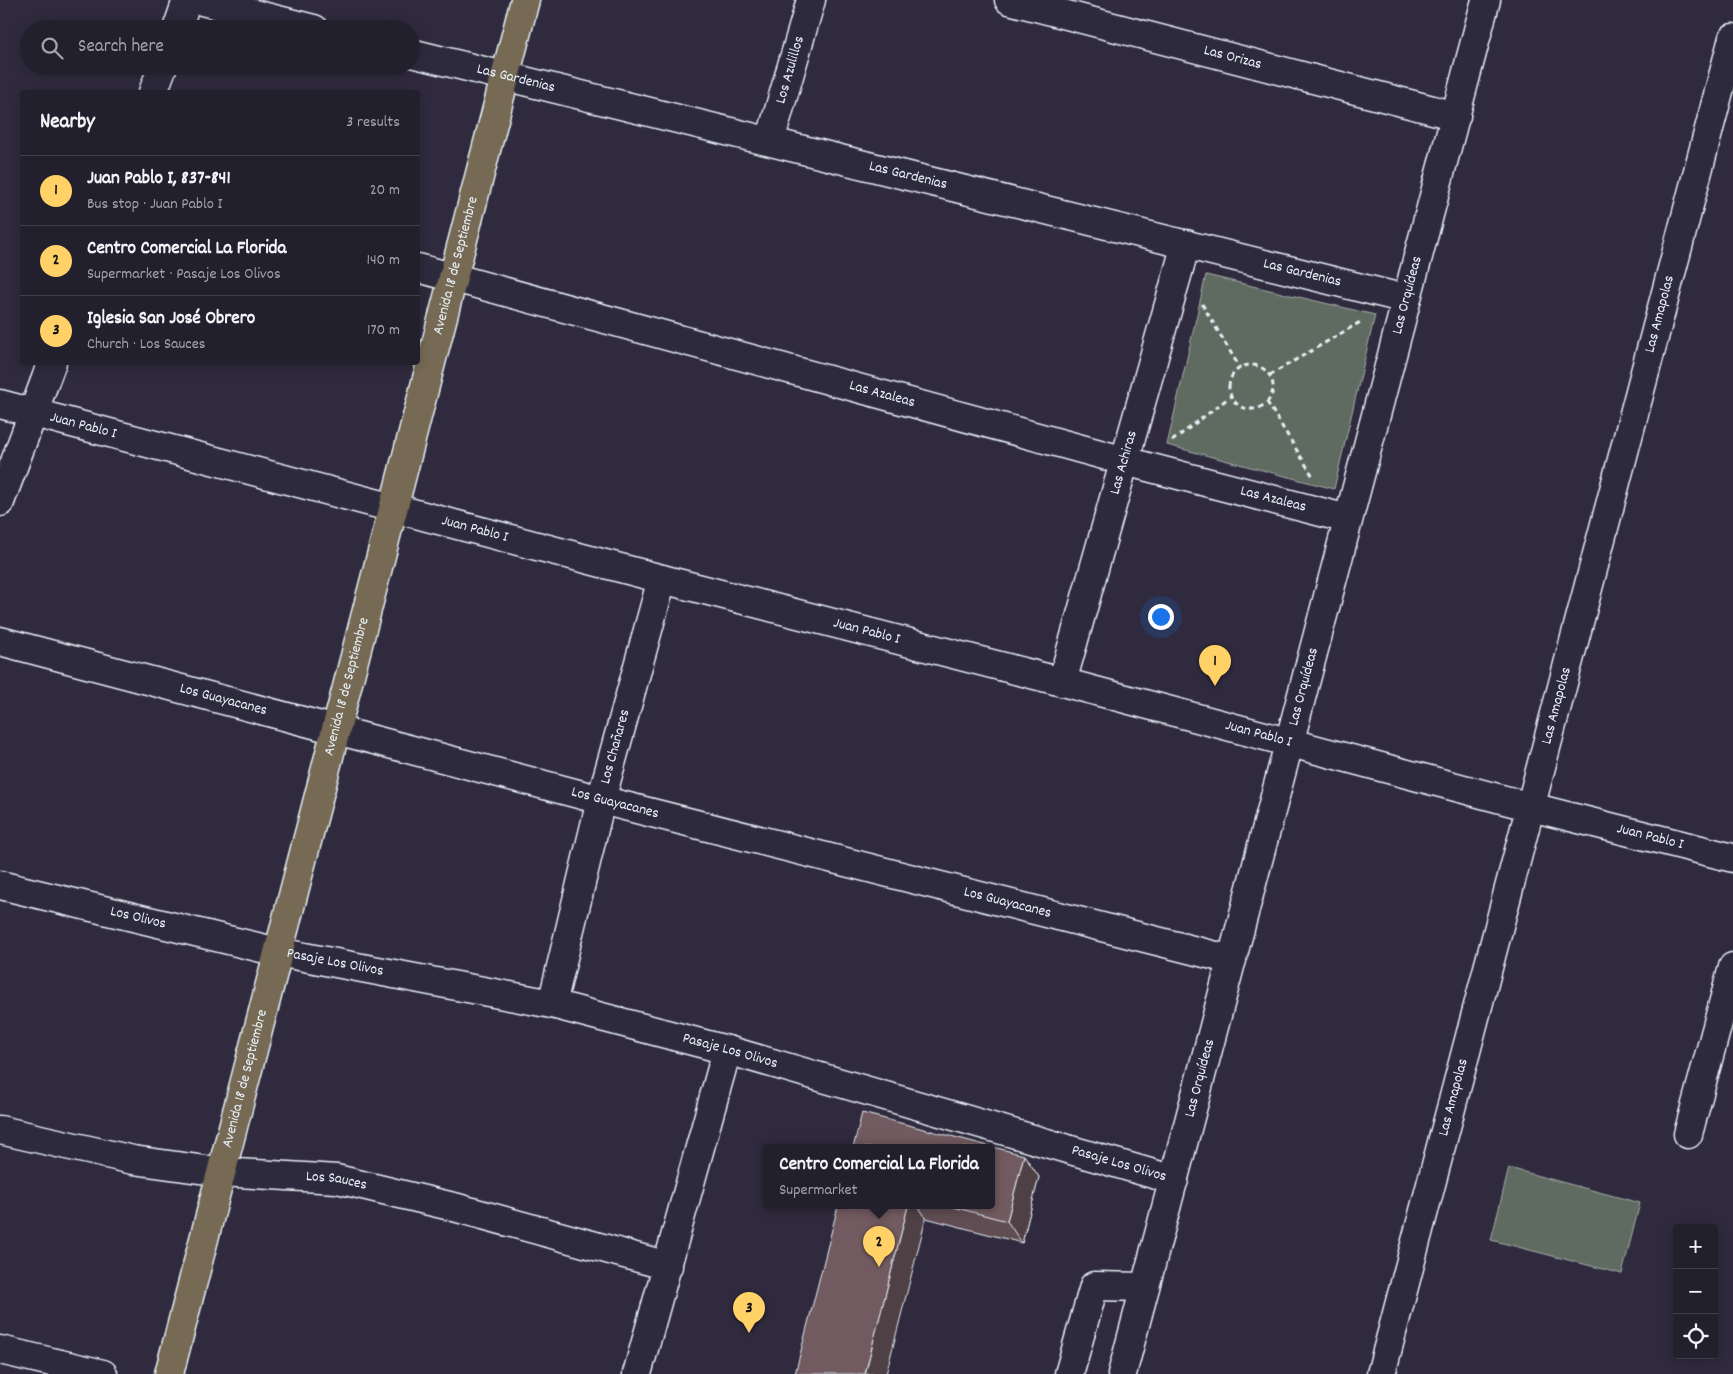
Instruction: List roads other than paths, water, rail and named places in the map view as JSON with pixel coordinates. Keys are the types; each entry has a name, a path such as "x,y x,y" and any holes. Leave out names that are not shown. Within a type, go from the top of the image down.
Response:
{"main road":[{"name":"Avenida 18 de Septiembre","path":"169,1374 526,0"}],"street":[{"path":"180,20 188,0"},
{"path":"198,0 278,20"},
{"name":"Los Azulillos","path":"770,141 811,0"},
{"name":"Las Orizas","path":"1010,0 1456,116"},
{"name":"Las Orquídeas","path":"1122,1374 1289,743 1343,517 1456,116 1486,0"},
{"name":"Las Amapolas","path":"1382,1374 1733,38"},
{"name":"Las Gardenias","path":"420,55 770,141 1183,255 1404,298"},
{"path":"154,90 160,75"},
{"name":"Las Achiras","path":"1062,682 1133,463 1183,255"},
{"name":"Las Azaleas","path":"420,269 1133,463 1343,517"},
{"path":"0,502 51,365"},
{"name":"Juan Pablo I","path":"0,404 1531,807 1733,858"},
{"name":"Los Chañares","path":"552,1004 601,800 662,579"},
{"name":"Los Guayacanes","path":"0,641 601,800 1232,960"},
{"name":"Los Olivos","path":"0,885 278,952"},
{"name":"Pasaje Los Olivos","path":"278,952 552,1004 727,1050 1174,1180"},
{"path":"1688,1134 1733,967"},
{"path":"637,1374 727,1050"},
{"name":"Los Sauces","path":"0,1130 133,1160 221,1172 337,1179 454,1207 668,1266"},
{"path":"1069,1374 1094,1286 1145,1287"},
{"path":"0,1350 103,1374"}],"place":[{"name":"Juan Pablo I, 837-841","path":"1215,686"},
{"name":"Centro Comercial La Florida","path":"879,1267"},
{"name":"Iglesia San José Obrero","path":"749,1333"}]}
